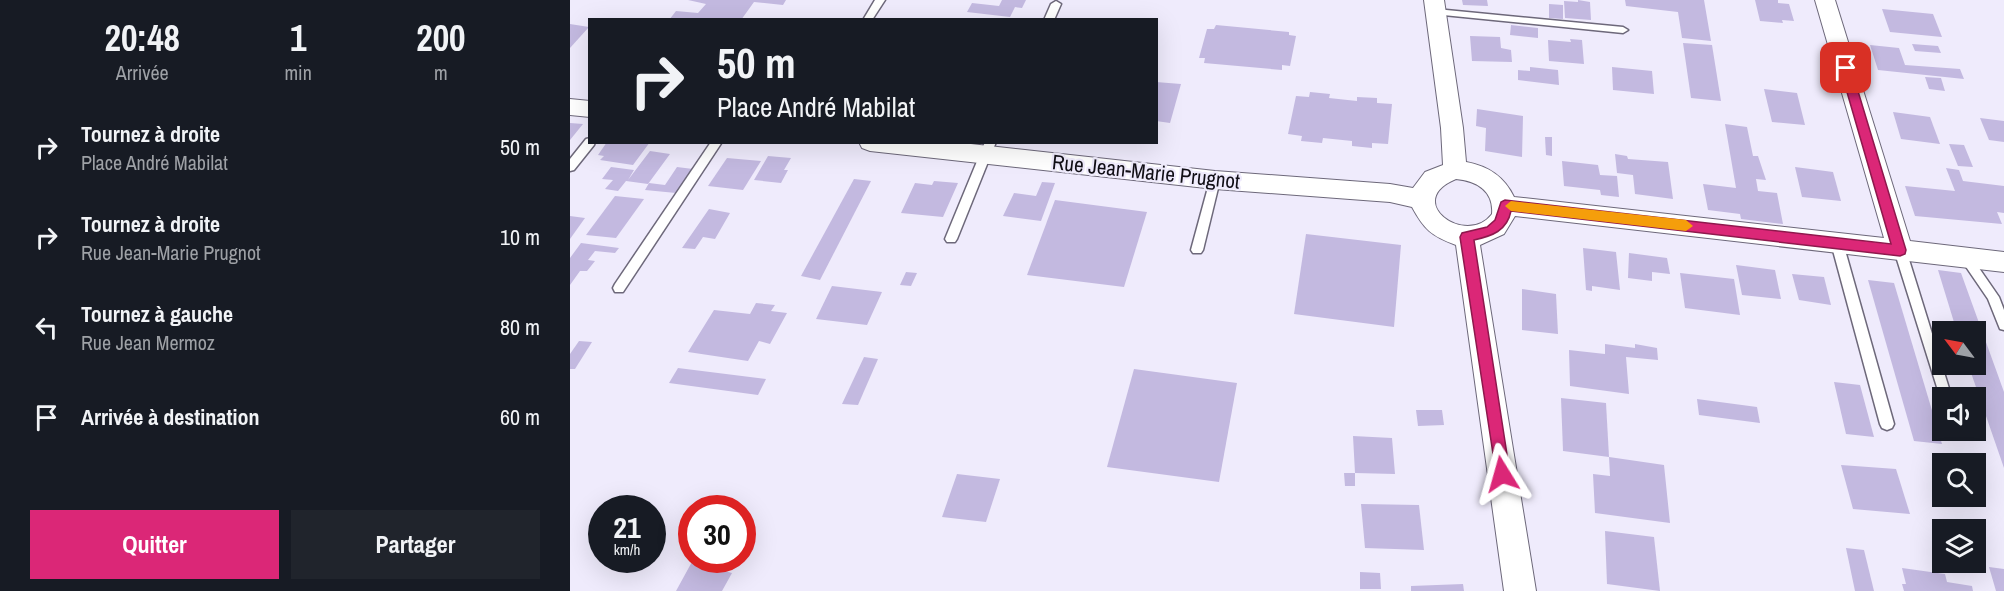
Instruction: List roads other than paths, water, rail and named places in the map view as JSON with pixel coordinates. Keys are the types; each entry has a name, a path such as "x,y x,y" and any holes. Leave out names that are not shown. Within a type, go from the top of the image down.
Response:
{"street":[{"path":"1825,0 1900,250"},
{"path":"1435,6 1452,128 1455,170"},
{"path":"570,106 588,109"},
{"name":"Rue Jean-Marie Prugnot","path":"904,144 988,149 1215,180 1390,193 1422,199"},
{"path":"1455,170 1470,171 1483,176 1502,194 1505,205 1504,215 1491,231 1467,237 1453,234 1435,224 1424,210 1422,199 1424,188 1442,173 1455,170"},
{"path":"1505,205 2004,262"},
{"path":"1467,237 1520,591"}],"lane":[{"path":"868,18 879,0"},
{"path":"1050,18 1056,4"},
{"path":"1435,6 1623,30"},
{"path":"570,167 588,144"},
{"path":"619,288 716,144"},
{"path":"951,239 988,149"},
{"path":"1197,250 1215,180"},
{"path":"1838,243 1887,424"},
{"path":"1900,250 1943,387"},
{"path":"1966,258 1993,297 2004,325"}]}
